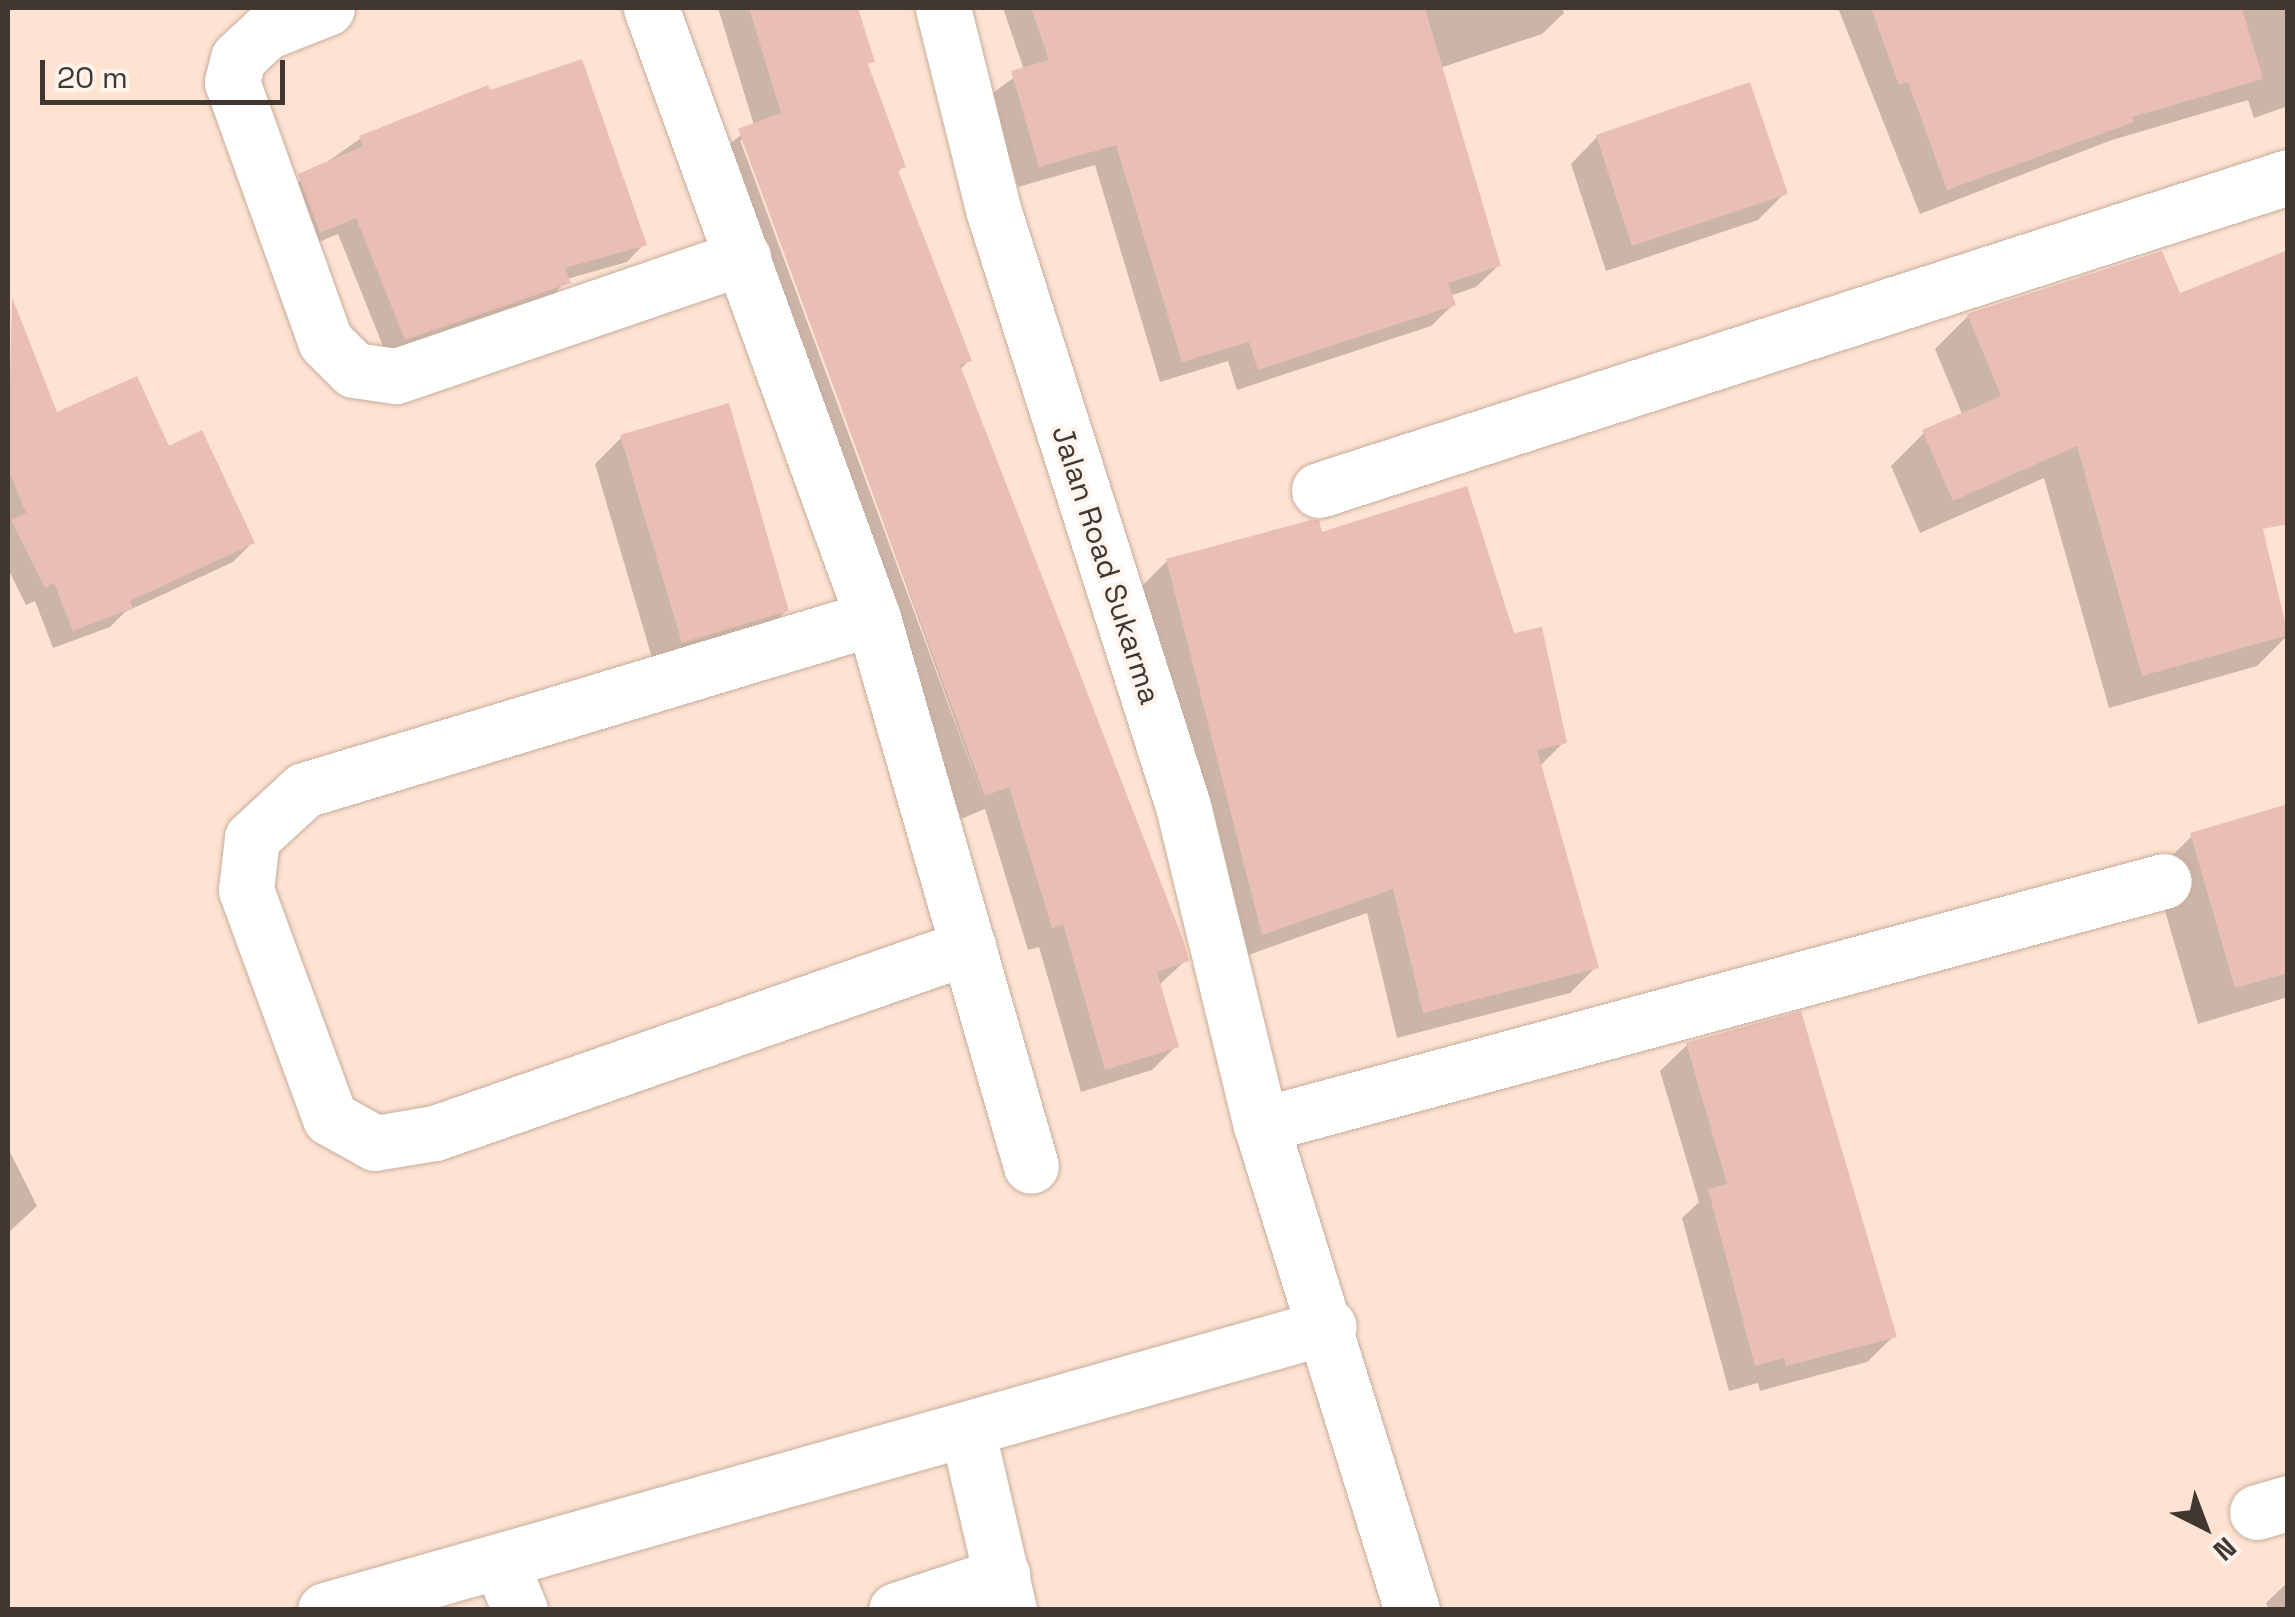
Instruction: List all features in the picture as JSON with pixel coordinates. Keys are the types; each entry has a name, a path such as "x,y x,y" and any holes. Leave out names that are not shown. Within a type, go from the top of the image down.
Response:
{"street":[{"path":"327,8 266,32 238,58 232,82 325,341 354,370 396,376 742,258"},
{"path":"651,8 874,618 1031,1166"},
{"name":"Jalan Road Sukarma","path":"943,8 993,209 1183,806 1261,1125 1329,1326 1412,1610"},
{"path":"1319,490 2288,177"},
{"path":"874,618 304,790 252,838 246,890 330,1118 375,1143 435,1132 968,947"},
{"path":"1261,1125 2164,881"},
{"path":"325,1610 510,1587 967,1429 1329,1326"},
{"path":"896,1610 1006,1592 967,1429"}],"building":[{"path":"749,8 858,8 875,62 868,64 906,167 898,170 972,361 960,365 1184,942 1189,961 1157,972 1179,1047 1105,1070 1063,924 1052,928 1009,787 985,796 738,129 781,113"},
{"path":"1031,8 1425,8 1501,266 1448,283 1456,305 1258,370 1249,342 1182,362 1116,145 1039,167 1011,71 1049,60"},
{"path":"1871,8 2242,8 2263,79 2132,117 2134,122 1947,190 1908,82 1899,85"},
{"path":"582,59 647,245 565,268 571,283 405,340 356,218 320,233 298,174 363,146 359,136 488,85 490,90"},
{"path":"1750,82 1788,194 1632,246 1596,135"},
{"path":"2288,250 2288,524 2263,529 2288,635 2142,676 2077,446 1953,501 1922,430 2001,396 1967,314 2162,251 2180,293"},
{"path":"12,297 57,412 137,376 169,446 202,430 255,543 130,601 133,608 73,631 54,583 45,588 11,520 26,513 8,469"},
{"path":"729,403 789,611 682,643 620,435"},
{"path":"1467,486 1514,633 1542,627 1567,743 1537,750 1599,968 1423,1013 1393,889 1262,935 1166,559 1311,520 1319,520 1322,532"},
{"path":"2288,804 2288,973 2235,988 2190,833"},
{"path":"1801,1011 1897,1337 1786,1366 1784,1358 1755,1366 1708,1189 1727,1184 1686,1043"}]}
